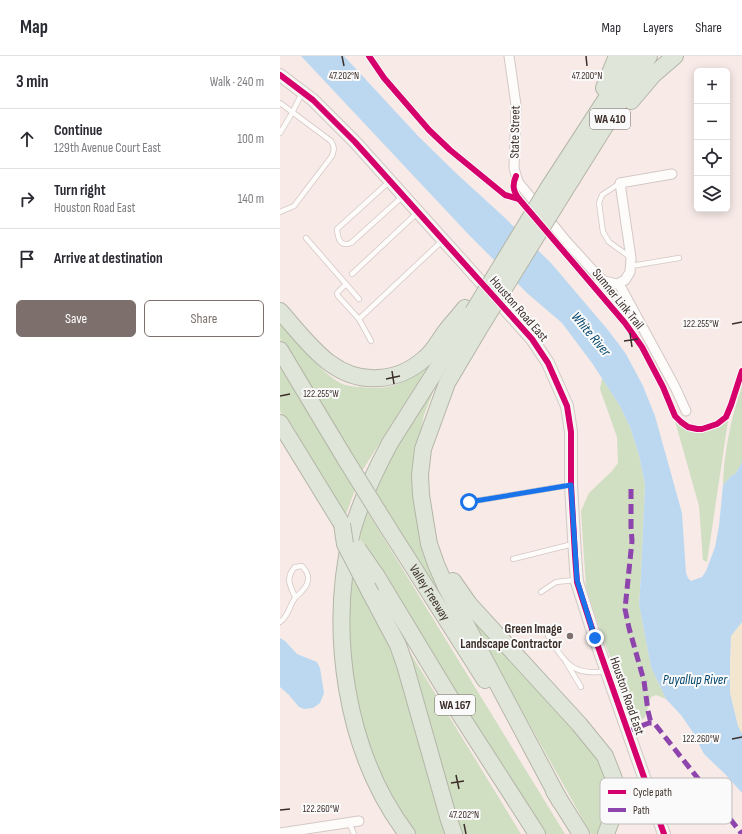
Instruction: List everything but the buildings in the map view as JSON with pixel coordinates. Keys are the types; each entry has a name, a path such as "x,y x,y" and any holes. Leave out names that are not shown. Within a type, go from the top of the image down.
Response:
{"highway":[{"path":"567,158 598,99 617,56"},
{"name":"WA 410","path":"474,313 555,192 567,158 634,56"},
{"name":"WA 410","path":"434,416 488,274 555,192 570,182 649,56"},
{"path":"570,182 641,89 653,75 675,56"},
{"path":"280,311 318,354 331,365 356,377 372,379 388,378 404,372 425,359 474,313"},
{"path":"406,834 383,795 367,762 356,727 345,676 342,652 341,614 345,569 352,531 379,463 390,443 474,313"},
{"name":"Valley Freeway","path":"280,350 387,526 483,676 518,738 579,832"},
{"path":"434,416 423,449 420,475 421,494 429,544 446,587 560,801"},
{"path":"434,416 433,434 429,449 428,494 434,531 444,565 461,594 469,604 579,724 606,756 614,778"},
{"name":"WA 167","path":"280,423 329,504 376,575 463,719 538,834"},
{"path":"342,524 345,544 398,645 454,834"},
{"path":"606,834 610,824"}],"street":[{"name":"State Street","path":"509,56 516,105 514,168 518,182 567,242 598,276 608,283 619,284"},
{"name":"Houston Road East","path":"280,75 313,100 355,142 532,339 548,363 567,406 571,432 571,485 577,580 606,671 644,778"},
{"path":"672,174 620,183 631,262 627,278 619,284 675,386 686,410"},
{"path":"280,833 359,821"},
{"name":"Houston Road East","path":"660,824 664,834"}],"lane":[{"path":"280,133 302,92"},
{"path":"280,103 331,141 334,145 332,156 294,206 280,212"},
{"path":"390,181 337,230 338,239 346,245 352,243 403,196"},
{"path":"620,183 602,195 599,203 603,232 609,242 631,262 679,258"},
{"path":"352,274 418,211"},
{"path":"306,238 359,299"},
{"path":"359,319 443,240"},
{"path":"346,284 337,293 338,296 359,319 371,341"},
{"path":"469,502 571,485"},
{"path":"513,559 574,544"},
{"path":"280,622 289,613 295,598 307,586 307,571 302,566 295,567 290,572 288,578 295,598"},
{"path":"541,592 556,582 577,580"},
{"path":"548,636 581,687"},
{"path":"565,661 584,672 590,673 606,671"},
{"path":"348,822 354,834"}],"green space":[{"path":"280,321 326,373 340,383 354,387 381,388 398,384 413,376 430,363 362,471 280,339"},
{"path":"280,367 355,490 345,517 280,411"},
{"path":"439,377 424,415 419,439 414,503 420,543 437,588 375,493 394,453"},
{"path":"602,378 620,406 630,427 639,455 645,485 639,604 651,667 666,699 656,695 651,697 645,717 640,722 633,721 586,587 581,511 589,493 612,471 618,463 617,437 600,389"},
{"path":"742,386 742,462 736,473 723,485 729,435"},
{"path":"729,414 707,562 703,560 699,506 675,421 690,428 704,431 717,426"},
{"path":"367,511 565,834 541,834 359,538"},
{"path":"352,571 392,650 445,834 413,834 385,788 363,734 351,676 348,616"},
{"path":"465,607 547,698 604,765 607,778 600,778 600,824 602,824 599,834 591,834"},
{"path":"400,636 521,834 461,834"}],"sand":[{"path":"742,622 742,734 738,726 730,693 730,661 731,636"}],"water":[{"path":"301,56 344,56 419,137 551,263 608,330 626,354 643,386 655,416 682,513 686,573 691,581 702,577 706,571 715,547 719,526 723,485 736,473 742,462 742,622 731,636 730,693 738,726 742,734 742,793 732,782 732,778 729,778 704,754 692,731 681,715 666,699 651,667 639,604 645,485 639,455 630,427 620,406 592,363 562,323 527,293 470,236"},
{"path":"280,638 285,641 297,654 317,662 320,668 324,693 320,703 313,708 304,709 299,707 280,687"}],"marked path":[{"path":"631,489 632,541 625,609 644,681 651,723"},
{"path":"628,731 649,723 654,723 698,778"},
{"path":"732,821 742,834"}],"cycle path":[{"path":"369,56 384,78 429,130 450,150 505,195 519,199"},
{"path":"280,75 313,100 355,142 532,339 548,363 567,406 571,432 571,485 577,582 644,778"},
{"name":"Sumner Link Trail","path":"516,176 514,191 519,199 625,323 642,347 663,387 675,416 681,422 688,427 702,429 717,424 726,417 742,371"},
{"path":"660,824 664,834"}],"place":[{"name":"Green Image Landscape Contractor","path":"570,636"}],"route":[{"path":"469,502 571,485 577,580 595,638"}],"water label":[{"name":"White River","path":"591,334"},
{"name":"Puyallup River","path":"695,679"}]}
